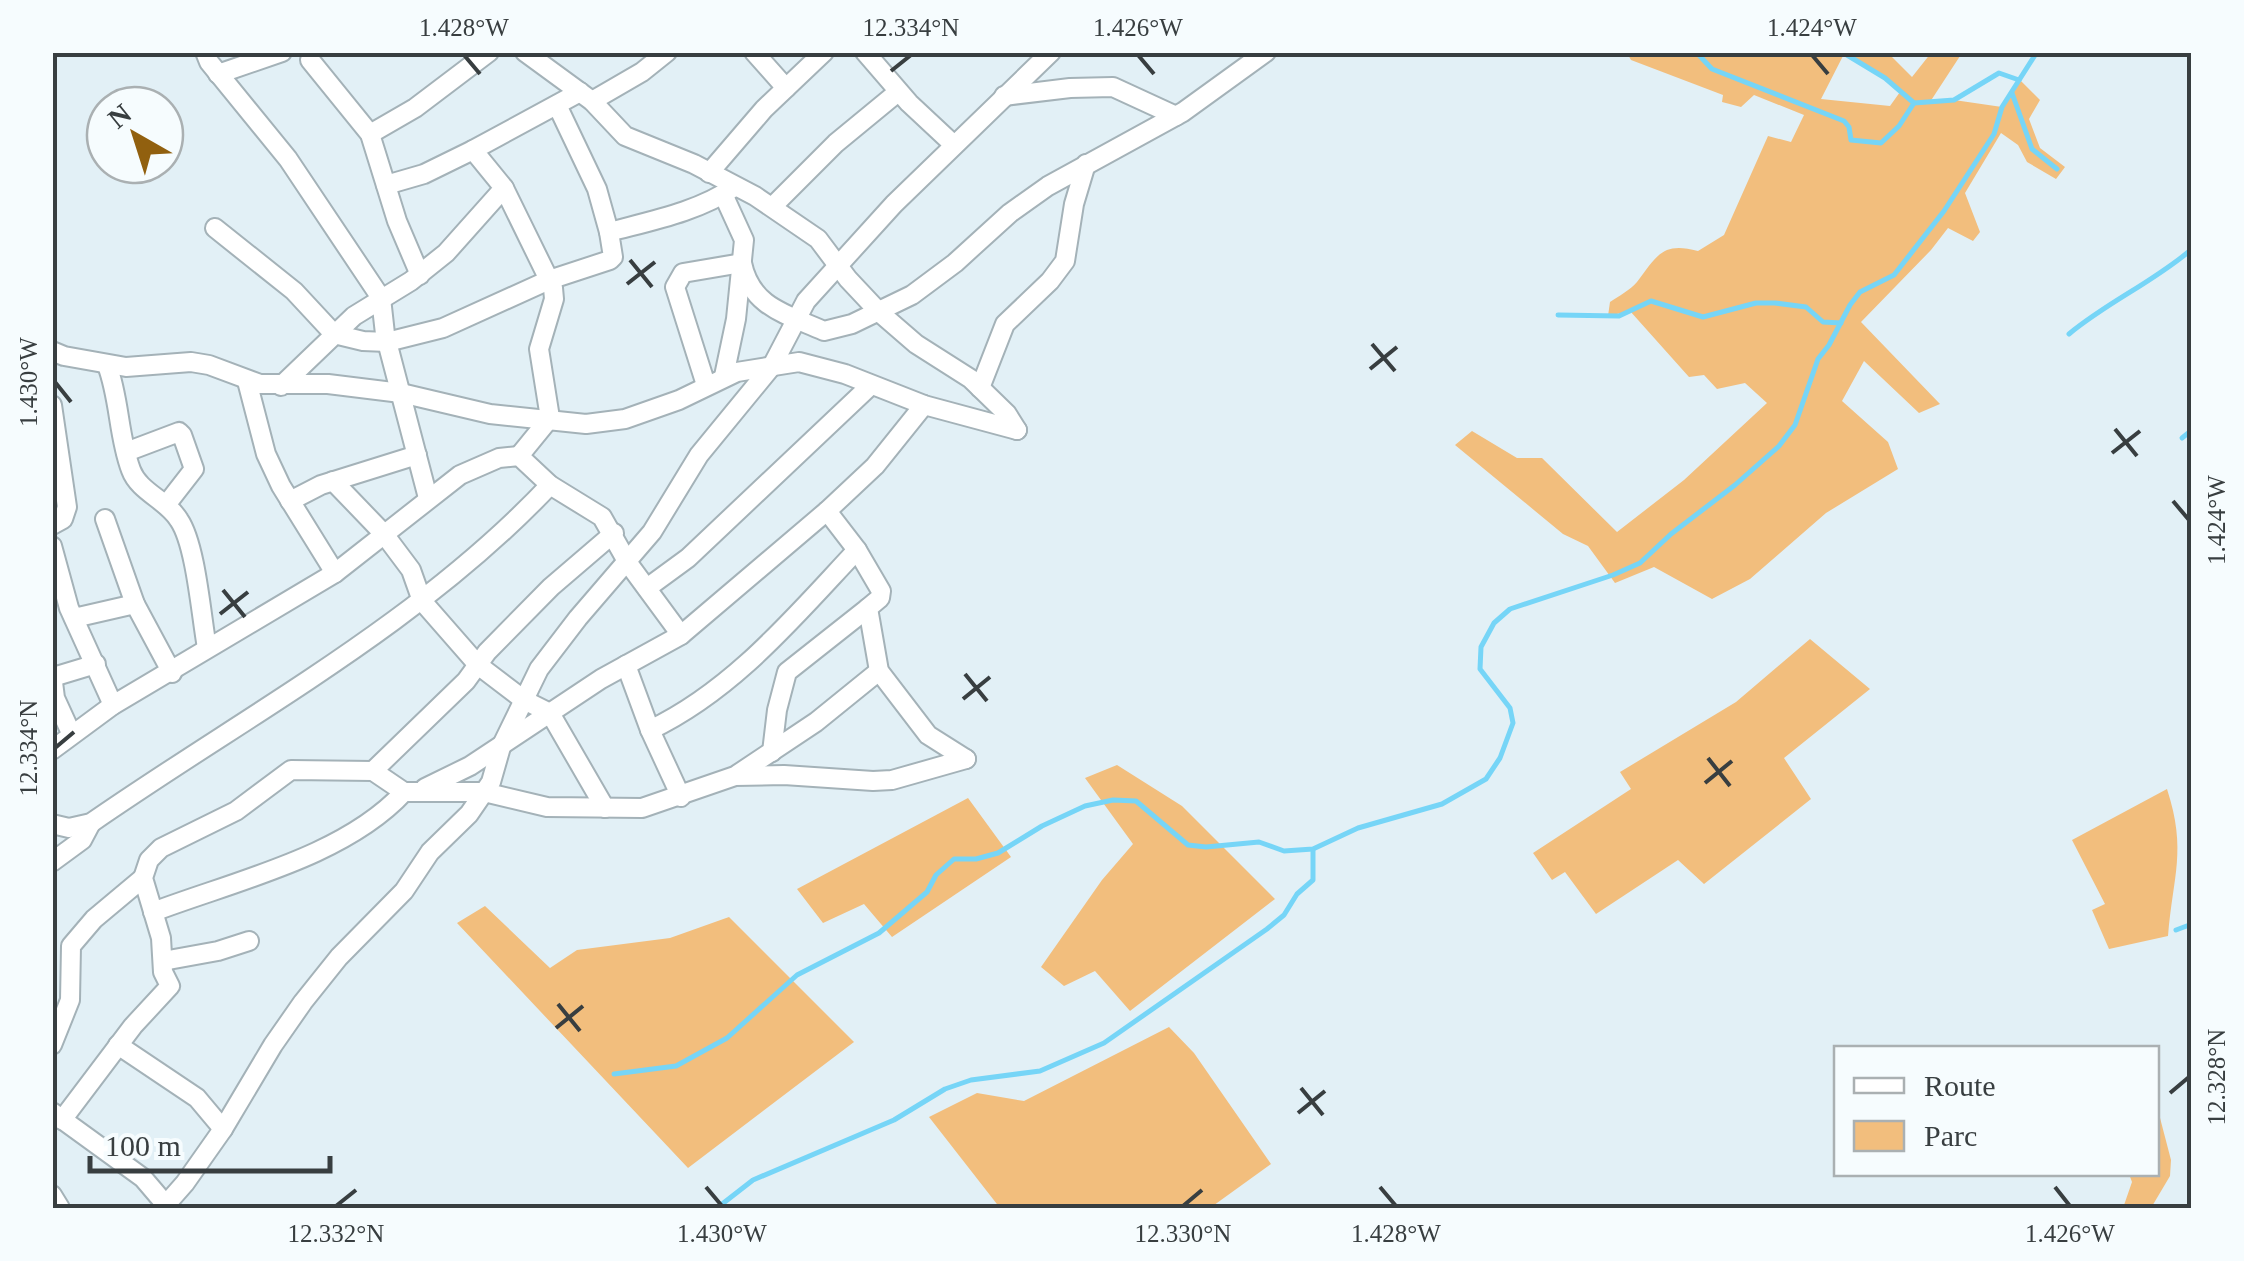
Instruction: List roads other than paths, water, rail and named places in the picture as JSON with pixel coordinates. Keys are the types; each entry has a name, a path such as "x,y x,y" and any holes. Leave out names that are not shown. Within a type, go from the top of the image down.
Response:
{"street":[{"path":"212,60 282,52"},
{"path":"370,134 415,108 489,52"},
{"path":"52,351 126,367 190,362 225,369 246,381 281,386 328,384 401,393 490,414 586,424 625,419 678,400 724,376 799,362 814,364 924,406 1017,430 980,388 916,344 879,312 838,266 826,246 774,206 728,190 709,173 685,160 624,136 586,97 525,52"},
{"path":"634,52 648,67"},
{"path":"386,186 424,174 556,105 586,97 648,67 667,52"},
{"path":"754,52 786,88"},
{"path":"709,173 764,109 824,52"},
{"path":"865,52 898,92 954,145"},
{"path":"879,672 816,722 734,776 650,807 547,807 484,792 410,793 373,771 291,770 236,811 156,851 148,862 143,878 161,938 163,972 170,986 58,1116 143,1178 164,1207 178,1193 223,1130 303,1002 404,891 430,852 469,814 484,792 497,767 500,747 540,669 568,630 652,532 699,455 772,366 796,317 820,283 852,246 1051,52"},
{"path":"742,263 745,280 757,298 824,332 879,312 912,295 955,263 1010,213 1086,164 1176,116 1266,52"},
{"path":"307,55 370,134 420,274"},
{"path":"212,60 288,159 381,298 388,342 428,498"},
{"path":"1004,96 1113,87 1176,116"},
{"path":"774,206 840,140 898,92"},
{"path":"215,228 294,291 334,334 388,342 442,328 549,280 612,259 597,189 556,105"},
{"path":"52,750 113,705 335,572 474,467 519,456 550,418 539,349 554,298 549,280 504,188 473,150"},
{"path":"980,388 1004,324 1050,281 1065,261 1074,204 1086,164"},
{"path":"281,386 334,334 446,253 504,188"},
{"path":"609,232 657,220 728,190"},
{"path":"724,376 742,263 742,232 728,190"},
{"path":"706,385 675,287 682,273 742,263"},
{"path":"107,365 120,408 132,474 178,517 188,539 207,648"},
{"path":"246,381 266,454 290,501 335,572"},
{"path":"646,588 688,558 870,386"},
{"path":"52,405 67,507 63,519 52,525"},
{"path":"152,912 311,854 364,828 410,793 500,747 550,712 681,635 875,466 924,406"},
{"path":"126,452 179,432 182,435 194,470 166,504"},
{"path":"290,501 333,481 417,455"},
{"path":"519,456 550,484 602,517 628,563 681,635"},
{"path":"333,481 384,534 412,570 422,601 478,665 524,700 550,712 605,808"},
{"path":"52,824 69,828 92,824 341,661 500,537 550,484"},
{"path":"772,752 776,710 788,672 882,594 857,550 826,511"},
{"path":"104,519 135,604 172,673"},
{"path":"373,771 447,701 550,588 614,533"},
{"path":"52,546 63,592 113,705"},
{"path":"650,730 706,699 857,550"},
{"path":"74,618 135,604"},
{"path":"734,776 892,780 966,759 928,734 879,672 868,608"},
{"path":"70,734 55,698 53,676 96,664"},
{"path":"626,665 681,797"},
{"path":"52,862 82,840 92,824"},
{"path":"52,1046 70,1000 71,946 94,919 143,878"},
{"path":"163,961 249,941"},
{"path":"118,1046 197,1098 223,1130"},
{"path":"52,1195 60,1208"}],"waterway":[{"path":"1696,52 1712,69 1844,121 1851,140 1881,143 1899,126 1914,103"},
{"path":"1842,52 1885,78 1914,103 1954,100 1999,73 2019,80"},
{"path":"614,1074 676,1066 727,1038 797,975 879,933 927,892 936,875 954,859 998,853 1085,806 1113,800 1136,801 1188,845 1259,842 1284,851 1313,849 1358,828 1442,804 1486,779 1500,758 1513,723 1510,708 1480,669 1481,647 1494,623 1510,609 1640,563 1779,446 1795,425 1818,359 1850,305 1860,292 1894,275 1944,211 1994,134 2002,107 2037,52"},
{"path":"2012,93 2032,149 2057,169"},
{"path":"2069,334 2192,249"},
{"path":"1558,315 1619,316 1651,301 1703,317 1756,303 1775,303 1806,307 1823,322 1841,323"},
{"path":"2182,438 2192,430"},
{"path":"717,1208 753,1180 894,1120 945,1089 971,1080 1040,1071 1104,1043 1284,915 1297,894 1313,880 1313,851"},
{"path":"2176,930 2192,924"}]}
